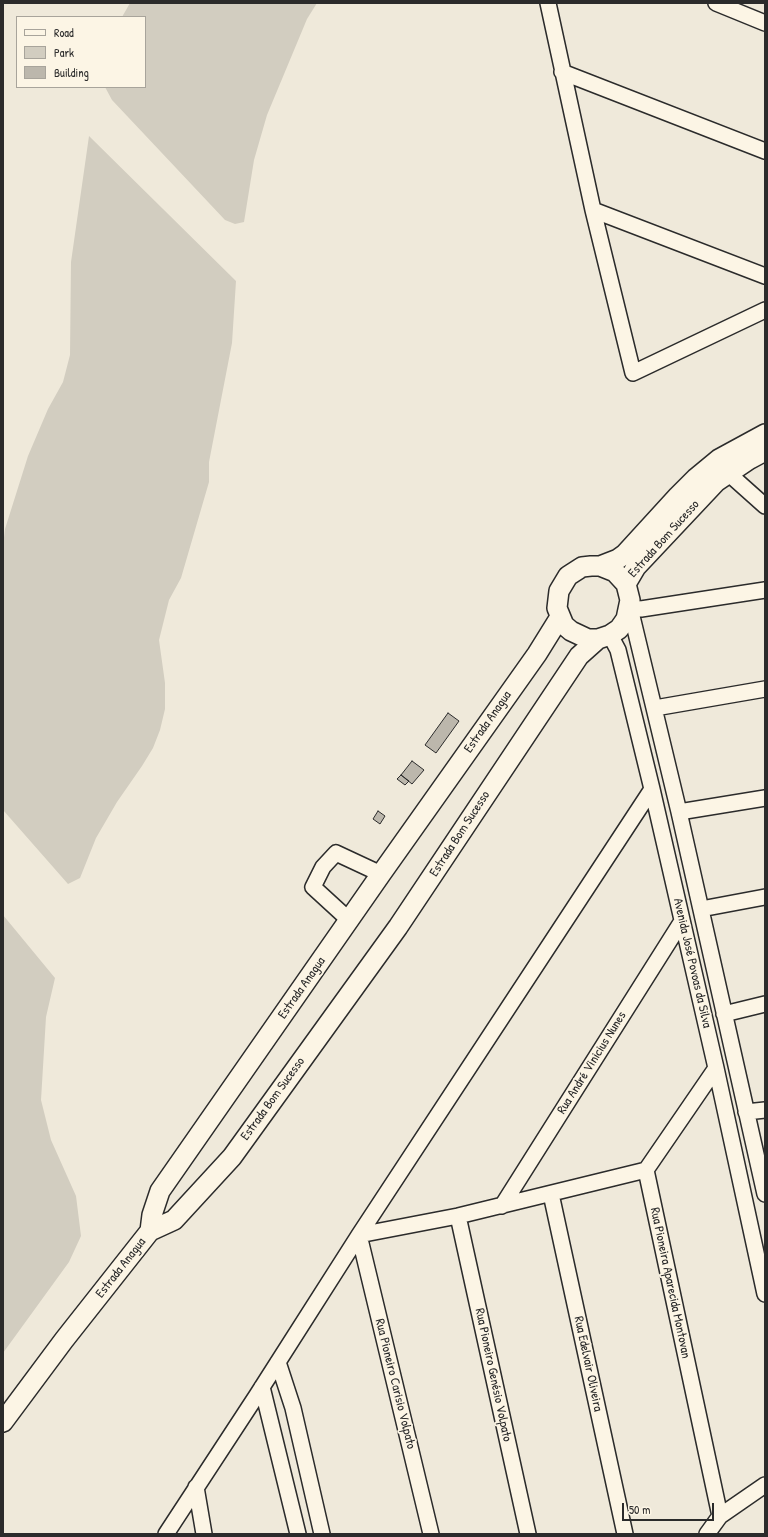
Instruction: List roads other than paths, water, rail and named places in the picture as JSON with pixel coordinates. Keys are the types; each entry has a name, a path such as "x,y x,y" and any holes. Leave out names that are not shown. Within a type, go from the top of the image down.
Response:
{"main road":[{"name":"Estrada Bom Sucesso","path":"150,1231 174,1220 232,1157 398,927 579,656 604,637 619,629 626,619 630,608 629,592 626,584 658,531 696,478 719,459 765,434"},
{"name":"Estrada Bom Sucesso","path":"600,566 618,559 658,531 728,473 765,451"},
{"path":"604,637 579,636 564,625 560,617 557,600 558,591 565,580 574,571 582,567 600,566 615,572 626,584"},
{"name":"Estrada Anagua","path":"3,1422 64,1340 150,1231 152,1215 160,1191 380,874 537,654 560,617"}],"street":[{"path":"548,3 593,210 633,374 765,310"},
{"path":"716,3 765,23"},
{"path":"562,72 765,151"},
{"path":"593,210 765,276"},
{"path":"728,473 765,506"},
{"path":"630,608 641,609 765,590"},
{"name":"Avenida José Povoas da Silva","path":"630,608 679,812 765,1194"},
{"name":"Avenida José Povoas da Silva","path":"604,637 618,650 652,789 716,1068 765,1294"},
{"path":"655,708 765,689"},
{"path":"166,1534 359,1235 652,789"},
{"path":"679,812 765,798"},
{"path":"349,920 313,887 322,867 336,853 380,874"},
{"path":"701,909 765,898"},
{"name":"Rua André Vinicius Nunes","path":"502,1206 682,921"},
{"path":"724,1014 765,1004"},
{"path":"359,1235 458,1216 646,1170 716,1068"},
{"path":"746,1112 765,1110"},
{"name":"Rua Pioneira Aparecida Montovan","path":"646,1170 720,1516"},
{"name":"Rua Edelvair Oliveira","path":"551,1194 625,1534"},
{"name":"Rua Pioneiro Genésio Volpato","path":"458,1216 528,1534"},
{"name":"Rua Pioneiro Carisio Volpato","path":"359,1235 431,1534"},
{"path":"278,1362 293,1408 322,1534"},
{"path":"262,1387 298,1534"},
{"path":"707,1534 720,1516 765,1485"},
{"path":"196,1487 204,1534"}]}
